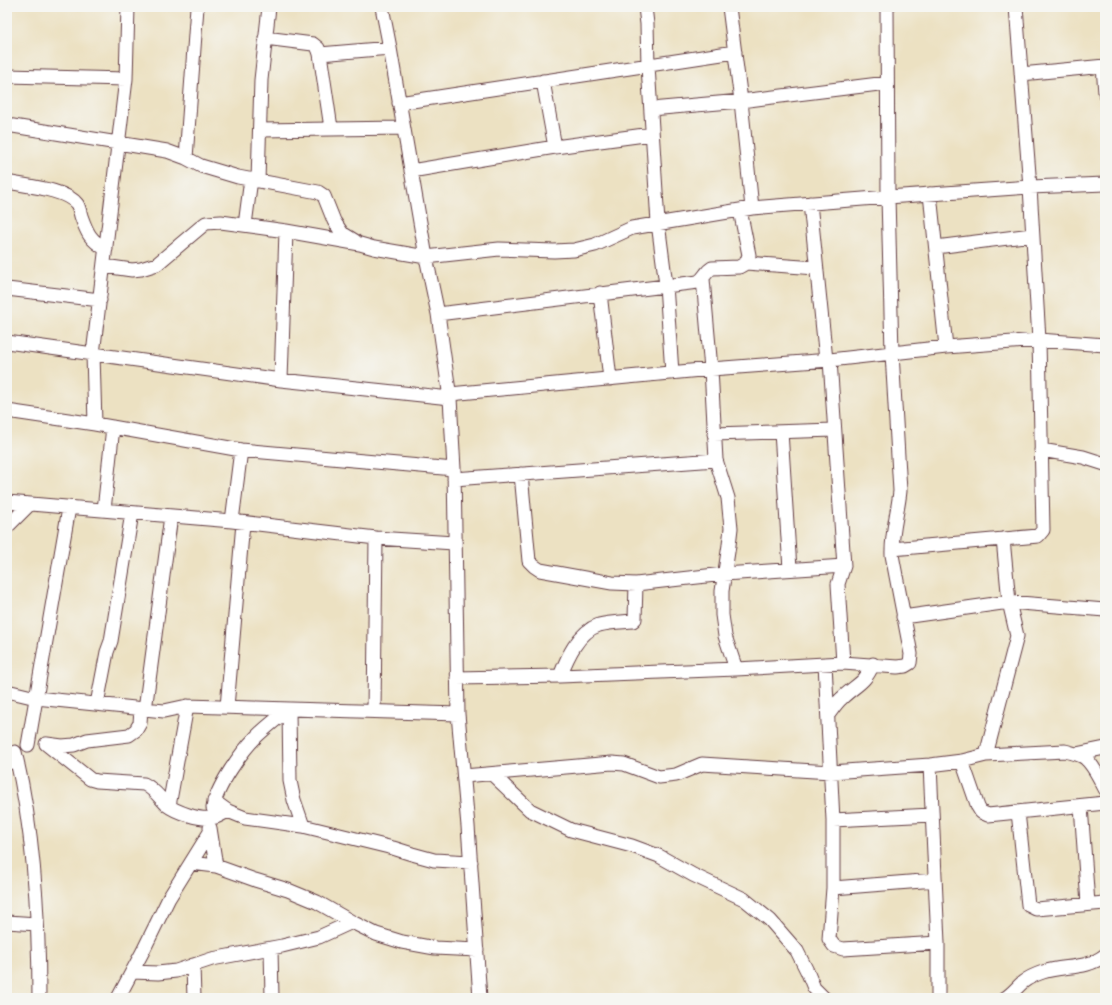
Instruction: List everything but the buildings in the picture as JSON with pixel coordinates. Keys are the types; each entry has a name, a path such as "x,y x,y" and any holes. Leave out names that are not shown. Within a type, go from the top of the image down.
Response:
{"street":[{"path":"95,424 93,354 126,79 128,7"},
{"path":"186,158 197,7"},
{"path":"245,225 255,180 260,130 261,80 269,7"},
{"path":"382,7 426,257 438,314 450,396 454,474 458,714 471,862 480,998"},
{"path":"646,7 648,66 658,223 666,285 672,373"},
{"path":"729,7 741,101 748,255 746,263"},
{"path":"457,678 560,676 843,663 905,666 910,662 911,654 903,617 892,549 900,491 892,353 888,197 887,7"},
{"path":"892,549 1038,536 1043,530 1039,340 1030,187 1016,7"},
{"path":"265,38 313,44 318,48 331,128"},
{"path":"320,54 390,48"},
{"path":"399,102 735,52"},
{"path":"1021,74 1104,66 1105,93"},
{"path":"7,76 126,79"},
{"path":"543,81 555,147"},
{"path":"651,109 741,101 887,83"},
{"path":"7,125 167,151 202,166 238,177 318,192 324,196 334,221 342,234 360,244"},
{"path":"260,130 403,128"},
{"path":"411,171 555,147 652,134"},
{"path":"7,182 61,193 70,198 77,204 87,232 95,243 106,249"},
{"path":"104,266 141,270 157,264 206,223 221,222 286,231 426,257 499,249 554,251 574,250 595,245 632,228 746,209 1030,187 1105,184"},
{"path":"930,194 946,347"},
{"path":"810,203 816,268 828,360 844,566 838,584 843,663"},
{"path":"281,380 286,231"},
{"path":"936,247 1032,235"},
{"path":"438,314 698,282 703,279 708,270 712,268 739,267 746,263 816,268"},
{"path":"703,279 711,369 716,460 728,498 729,510 729,545 722,591 722,615 725,636 736,669"},
{"path":"7,290 100,300"},
{"path":"600,293 610,379"},
{"path":"7,342 281,380 450,396 711,369 828,360 946,347 1039,340 1105,345"},
{"path":"7,410 241,450 454,474 521,474 716,460"},
{"path":"104,510 113,427"},
{"path":"714,434 834,430"},
{"path":"781,432 790,569"},
{"path":"227,707 241,450"},
{"path":"1042,450 1083,457 1105,464"},
{"path":"521,474 529,561 540,570 612,583 636,584 724,574 844,566"},
{"path":"7,502 238,522 376,538 454,543"},
{"path":"7,527 30,504"},
{"path":"28,745 69,508"},
{"path":"97,704 107,652 111,642 132,513"},
{"path":"11,751 22,750 28,745 34,743 62,746 74,745 87,740 129,735 136,730 140,723 143,709 171,516"},
{"path":"374,711 376,538"},
{"path":"986,755 1017,636 1009,602 1003,539"},
{"path":"560,676 569,654 591,629 599,625 633,621 635,619 636,584"},
{"path":"903,617 1009,602 1105,610"},
{"path":"825,664 833,820 833,888 829,939 834,946 843,949 938,942"},
{"path":"828,715 841,698 869,675 873,664"},
{"path":"7,691 36,698 164,711 187,706 458,714"},
{"path":"174,809 187,706"},
{"path":"216,866 210,832 211,818 214,801 222,783 256,737 289,708"},
{"path":"289,708 290,781 294,800 303,826"},
{"path":"46,744 90,779 97,781 144,784 174,809 196,817 211,818 228,811"},
{"path":"1076,754 1105,748"},
{"path":"7,764 11,751"},
{"path":"11,751 30,825 37,924 39,998"},
{"path":"464,776 612,763 624,764 659,776 676,775 702,764 831,772 930,765 962,761 986,755 1065,751 1086,758 1105,789"},
{"path":"962,761 978,807 981,812 988,815 1105,803"},
{"path":"930,765 938,942 938,998"},
{"path":"492,774 530,810 571,830 632,846 659,856 693,875 744,899 770,920 797,951 814,988 824,998"},
{"path":"174,809 195,811 208,806 214,801"},
{"path":"214,801 228,811 245,818 303,826 393,848 434,860 471,862"},
{"path":"1081,806 1088,904"},
{"path":"1018,812 1028,905 1036,909 1105,903"},
{"path":"833,820 932,815"},
{"path":"118,998 168,898 210,832"},
{"path":"191,863 216,866 288,890 317,902 376,934 402,942 435,948 477,950"},
{"path":"833,888 935,880"},
{"path":"7,922 37,924"},
{"path":"132,972 158,973 176,971 212,959 319,937 352,922"},
{"path":"271,948 272,998"},
{"path":"1005,998 1011,995 1024,980 1043,972 1074,967 1099,960 1105,955"},
{"path":"193,965 194,998"}]}
